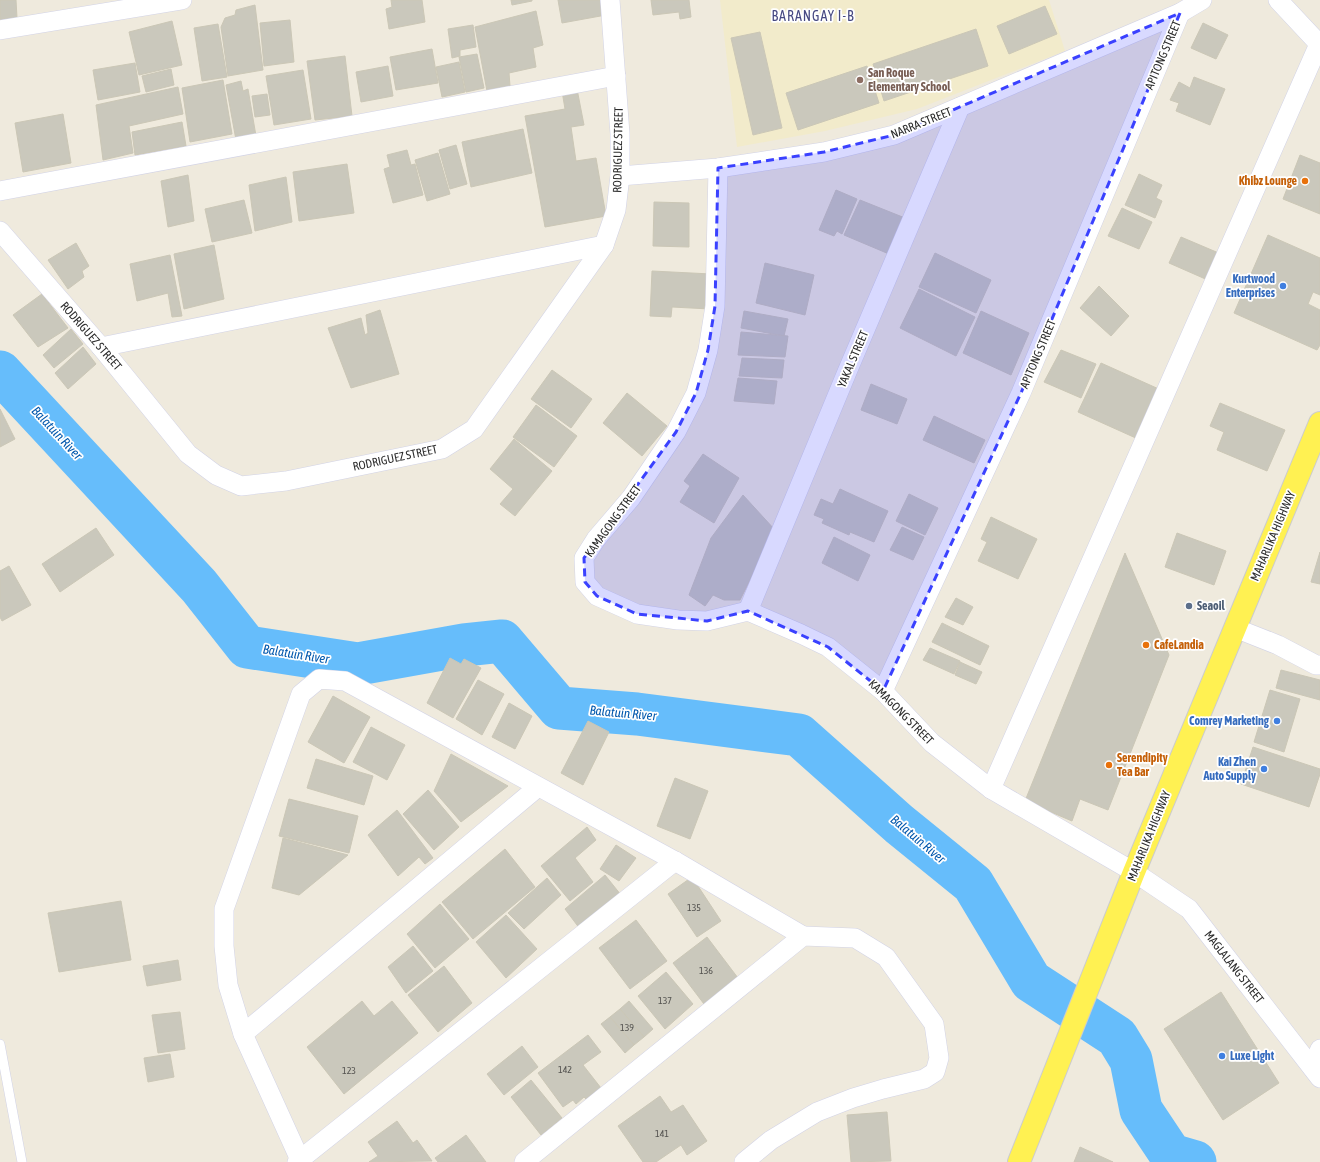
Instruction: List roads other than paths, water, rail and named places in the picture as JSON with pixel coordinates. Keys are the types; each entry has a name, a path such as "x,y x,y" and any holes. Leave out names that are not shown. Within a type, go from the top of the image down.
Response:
{"main road":[{"name":"MAHARLIKA HIGHWAY","path":"1019,1162 1072,1032 1134,872 1320,423"}],"street":[{"path":"0,30 182,0"},
{"name":"RODRIGUEZ STREET","path":"0,231 101,347 188,454 216,475 241,486 286,481 442,449 474,429 604,245 616,210 620,176 620,134 610,0"},
{"name":"NARRA STREET","path":"620,176 718,168 824,152 894,135 1180,13 1202,0"},
{"path":"991,789 1320,44 1278,0"},
{"name":"APITONG STREET","path":"883,691 1022,393 1180,13"},
{"path":"0,191 616,76"},
{"name":"YAKAL STREET","path":"748,612 850,364 960,107"},
{"name":"KAMAGONG STREET","path":"718,168 715,306 708,350 696,393 676,432 631,498 596,539 584,558 585,582 597,596 637,614 678,620 707,621 748,612 828,647 883,691 932,743 991,789 1134,872"},
{"path":"101,347 604,245"},
{"path":"1235,628 1278,645 1316,665 1320,665"},
{"path":"675,861 299,1162 243,1034 228,985 224,946 224,910 301,694 319,679 345,681 538,788 675,861 803,936 855,938 886,958 934,1024 939,1058 935,1072 924,1079 860,1096 817,1112 771,1140 744,1162"},
{"path":"243,1034 538,788"},
{"name":"MAGLALANG STREET","path":"1134,872 1189,909 1316,1072"},
{"path":"524,1162 803,936"},
{"path":"1316,1072 1320,1049"}],"lane":[{"path":"0,1044 22,1162"}],"waterway":[{"name":"Balatuin River","path":"0,372 199,586 247,647 358,664 464,645 502,641 559,708 637,714 799,735 899,824 973,884 1031,981 1117,1037 1131,1060 1141,1110 1171,1155 1195,1162"}],"place":[{"name":"San Roque Elementary School","path":"860,80"},
{"name":"Khibz Lounge","path":"1305,181"},
{"name":"Kurtwood Enterprises","path":"1283,286"},
{"name":"Seaoil","path":"1189,606"},
{"name":"CafeLandia","path":"1146,645"},
{"name":"Comrey Marketing","path":"1277,721"},
{"name":"Serendipity Tea Bar","path":"1109,765"},
{"name":"Kai Zhen Auto Supply","path":"1264,769"},
{"name":"Luxe Light","path":"1222,1056"}],"district":[{"name":"BARANGAY I-B","path":"813,16"}]}
